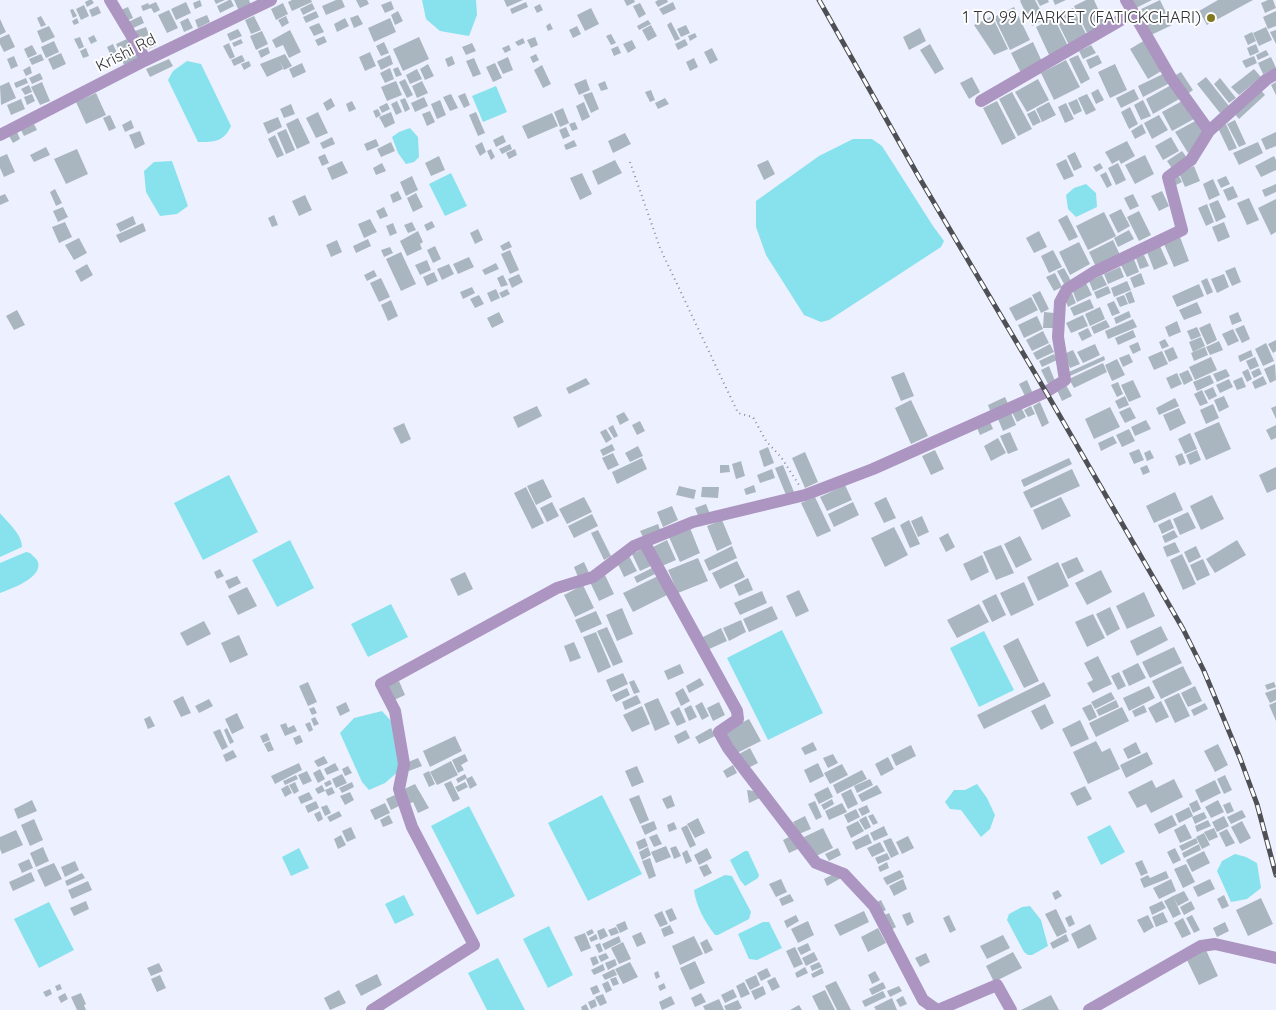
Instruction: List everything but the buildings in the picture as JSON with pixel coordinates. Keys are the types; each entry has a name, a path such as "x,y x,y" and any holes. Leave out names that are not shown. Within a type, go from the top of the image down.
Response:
{"street":[{"path":"110,0 146,60"},
{"path":"1126,0 1171,78 1209,131"},
{"name":"Krishi Rd","path":"0,135 146,60 269,1"},
{"path":"981,101 1133,13"},
{"path":"372,1010 474,945 412,827 404,808 399,789 404,764 395,712 382,684 557,588 593,577 634,546 693,522 805,495 882,465 1046,392 1066,380 1058,337 1060,302 1067,289 1094,272 1182,230 1168,177 1192,160 1209,131 1267,79 1276,74"},
{"path":"644,542 737,711 738,719 719,732 728,748 816,863 844,874 874,906 923,1000 937,1010 996,985 1011,1010"},
{"path":"1089,1010 1201,946 1215,944 1276,958"}],"path":[{"path":"630,162 660,248 738,413 753,417 766,441 781,457 805,495"}],"water":[{"path":"422,0 476,0 477,15 469,36 440,31 426,19"},
{"path":"187,61 201,64 231,126 225,135 218,140 198,142 168,80 173,71"},
{"path":"496,86 507,112 483,122 472,96"},
{"path":"410,128 418,137 419,157 414,162 406,164 398,153 392,137"},
{"path":"853,139 872,139 882,146 944,241 941,247 829,320 821,322 804,315 766,255 756,227 756,201 819,156"},
{"path":"172,161 188,206 177,214 160,216 146,192 144,171 154,162"},
{"path":"451,173 467,206 445,216 429,184"},
{"path":"1086,184 1096,193 1097,207 1076,217 1068,209 1066,195 1074,188"},
{"path":"229,475 258,532 203,560 174,503"},
{"path":"0,513 17,533 22,547 0,557"},
{"path":"290,540 314,588 277,607 252,560"},
{"path":"26,552 36,558 38,562 36,573 18,586 0,593 0,563"},
{"path":"391,604 408,637 368,657 351,624"},
{"path":"782,630 823,713 768,740 727,658"},
{"path":"984,631 1014,690 979,707 950,648"},
{"path":"382,711 391,721 400,770 385,783 369,790 362,782 340,733 354,718"},
{"path":"977,784 987,798 995,815 990,829 981,837 961,810 950,809 945,802 954,790 965,790"},
{"path":"602,795 642,874 588,901 548,823"},
{"path":"469,806 515,896 477,915 431,826"},
{"path":"1110,825 1125,852 1101,865 1087,837"},
{"path":"299,848 309,868 291,876 282,857"},
{"path":"748,851 759,875 758,878 745,886 730,860"},
{"path":"1235,854 1257,863 1261,888 1247,899 1231,902 1217,871 1222,861"},
{"path":"725,875 732,876 751,912 749,919 715,935 701,914 694,890"},
{"path":"404,895 414,915 395,924 385,904"},
{"path":"49,902 74,950 39,968 14,919"},
{"path":"1030,906 1041,920 1048,946 1032,955 1028,955 1024,952 1007,920 1009,914 1022,907"},
{"path":"763,922 769,922 782,948 757,960 749,959 738,934"},
{"path":"549,926 573,975 548,988 523,939"},
{"path":"498,958 525,1010 487,1010 468,973"}],"railway":[{"path":"819,0 920,179 1183,629 1204,671 1240,758 1257,804 1276,875"}],"place":[{"name":"1 TO 99 MARKET (FATICKCHARI)","path":"1211,18"}]}
